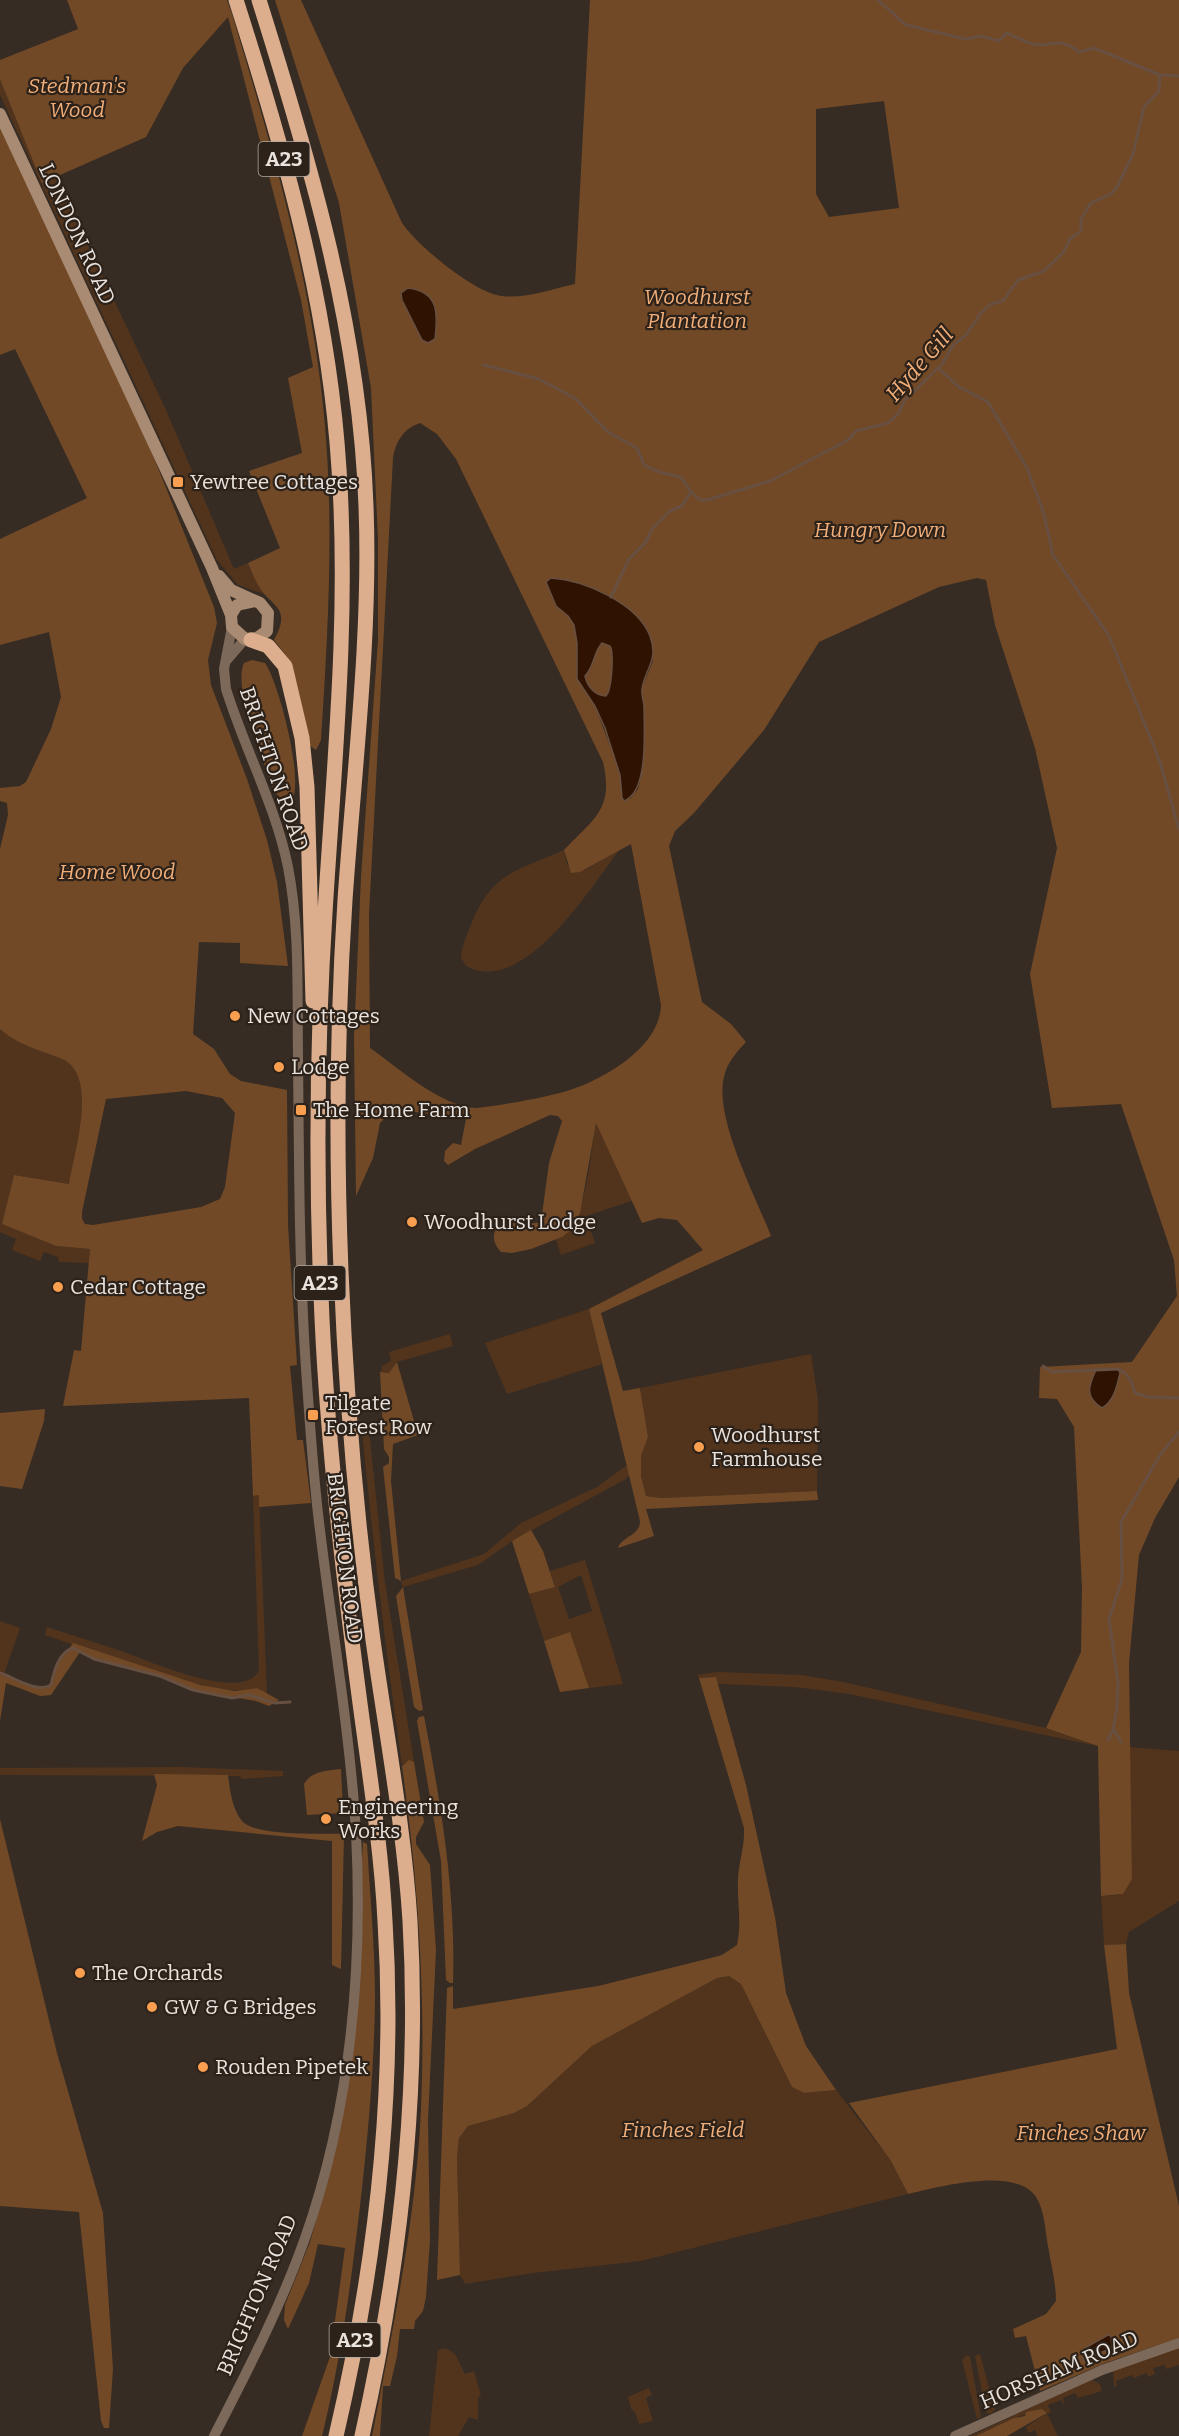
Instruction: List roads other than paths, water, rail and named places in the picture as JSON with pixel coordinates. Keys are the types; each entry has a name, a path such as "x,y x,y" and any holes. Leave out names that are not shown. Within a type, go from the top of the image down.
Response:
{"highway":[{"name":"A23","path":"236,0 304,232 322,321 339,459 343,554 342,629 323,945 319,1213 326,1394 336,1516 381,1864 388,1968 387,2072 378,2188 363,2298 336,2436"},
{"name":"A23","path":"259,0 329,236 345,316 366,501 367,553 362,673 342,961 338,1088 339,1232 358,1514 404,1861 412,1979 412,2073 404,2192 388,2301 362,2436"},
{"path":"248,639 268,646 285,666 303,748 319,1118"}],"main road":[{"name":"LONDON ROAD","path":"0,114 212,568"},
{"path":"212,568 231,590 255,601 268,613 269,625 263,635 248,639 232,621 212,568"},
{"path":"232,621 237,605 255,601"}],"street":[{"name":"BRIGHTON ROAD","path":"214,2436 283,2294 307,2231 326,2167 340,2103 350,2035 357,1905 355,1827 347,1724 320,1530 306,1363 298,1201 297,958 293,908 279,833 261,778 226,693 224,669 232,621"},
{"name":"BRIGHTON ROAD","path":"224,669 231,652 248,639"},
{"name":"HORSHAM ROAD","path":"955,2436 1102,2370 1179,2343"}],"waterway":[{"path":"878,0 906,25 966,39 981,36 999,41 1006,33 1033,44 1066,44 1079,52 1094,48 1160,75 1179,76"},
{"name":"Hyde Gill","path":"611,597 629,559 646,542 652,529 670,511 682,506 691,492 700,500 707,500 770,481 848,440 856,431 888,423 899,413 904,401 943,363 953,345 966,335 981,313 991,304 1003,301 1018,280 1044,271 1063,253 1070,239 1081,231 1081,219 1091,203 1111,194 1117,187 1133,154 1144,107 1159,91 1160,75"},
{"path":"484,365 539,379 576,399 608,432 637,448 644,465 659,472 681,477 691,492"},
{"path":"938,368 959,387 988,402 1027,468 1044,514 1053,555 1109,636 1159,759 1179,829"},
{"path":"1043,1366 1052,1372 1118,1369 1130,1379 1135,1393 1149,1397 1179,1398"},
{"path":"1108,1740 1113,1730 1117,1708 1118,1683 1109,1619 1122,1579 1121,1522 1160,1455 1179,1432"},
{"path":"0,1673 32,1686 51,1685 60,1658 73,1648 94,1659 160,1676 193,1690 232,1698 249,1695 275,1703 290,1702"},
{"path":"1114,1730 1121,1742"}],"place":[{"name":"Yewtree Cottages","path":"178,482"},
{"name":"New Cottages","path":"235,1016"},
{"name":"Lodge","path":"279,1067"},
{"name":"The Home Farm","path":"301,1110"},
{"name":"Woodhurst Lodge","path":"412,1222"},
{"name":"Cedar Cottage","path":"58,1287"},
{"name":"Tilgate Forest Row","path":"313,1415"},
{"name":"Woodhurst Farmhouse","path":"699,1447"},
{"name":"Engineering Works","path":"326,1819"},
{"name":"The Orchards","path":"80,1973"},
{"name":"GW & G Bridges","path":"152,2007"},
{"name":"Rouden Pipetek","path":"203,2067"}],"park label":[{"name":"Stedman's Wood","path":"77,98"},
{"name":"Woodhurst Plantation","path":"697,309"},
{"name":"Hungry Down","path":"880,530"},
{"name":"Home Wood","path":"117,872"},
{"name":"Finches Field","path":"683,2130"},
{"name":"Finches Shaw","path":"1081,2133"}]}
